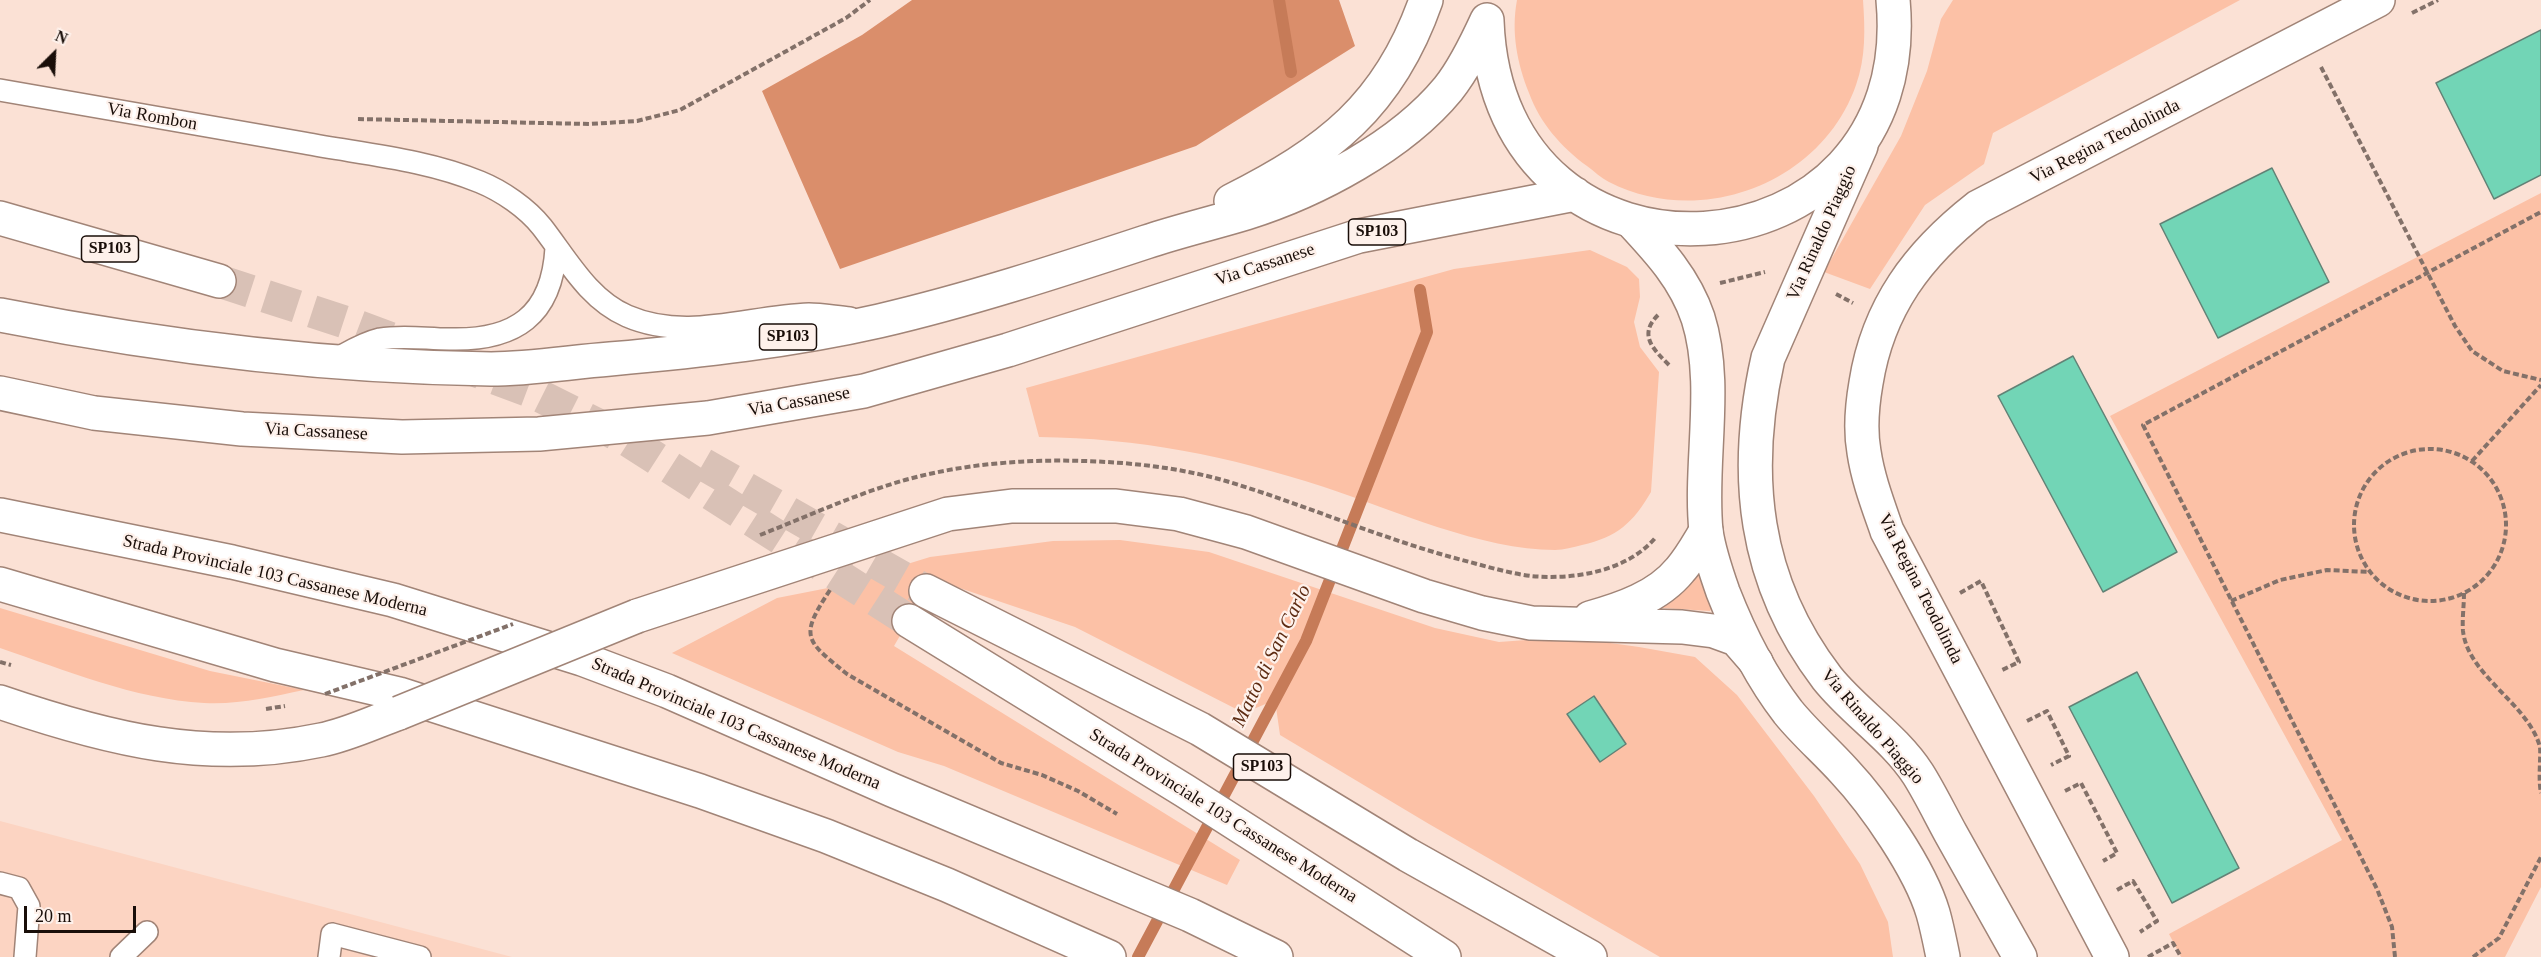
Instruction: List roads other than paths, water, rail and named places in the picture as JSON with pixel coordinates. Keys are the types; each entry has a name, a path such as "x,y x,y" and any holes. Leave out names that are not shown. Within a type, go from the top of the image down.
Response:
{"main road":[{"path":"1153,240 1301,162 1360,114 1398,64 1413,35 1426,0"},
{"path":"1894,15 1914,0"},
{"name":"Via Regina Teodolinda","path":"2122,947 1887,531 1869,479 1863,450 1862,421 1868,368 1883,320 1895,296 1942,238 1978,207 2378,0"},
{"path":"1488,10 1488,48 1493,74 1503,106 1513,126 1541,165 1575,194 1602,210 1632,222 1662,228 1691,230 1719,229 1745,223 1775,212 1800,199 1861,146"},
{"name":"SP103","path":"0,315 103,335 231,353 333,361 495,369 671,354 878,321 1064,270 1153,240 1250,212 1305,189 1379,149 1419,119 1449,88 1470,54 1488,10"},
{"name":"Via Rinaldo Piaggio","path":"1894,15 1892,58 1886,87 1768,358 1755,434 1756,494 1763,544 1776,587 1796,629 1828,678 1917,772 2020,957"},
{"name":"Via Cassanese","path":"0,393 94,413 219,426 402,437 539,434 708,418 864,391 1008,350 1359,236 1575,194"},
{"name":"SP103","path":"0,218 219,281"},
{"path":"1632,222 1673,269 1697,318 1702,338 1706,369 1706,531 1712,560 1724,594 1773,691 1790,714 1872,804 1892,835 1933,912 1943,957"},
{"path":"0,506 74,530"},
{"path":"0,702 65,724 159,746 242,751 324,740 399,713 637,616 948,514 1012,506 1116,506 1179,514 1246,532 1424,596 1482,613 1531,622 1714,631 1736,639 1758,664"},
{"name":"Strada Provinciale 103 Cassanese Moderna","path":"0,515 232,562 393,600 582,659 667,691 892,790 1190,915 1276,957"},
{"path":"1569,623 1618,610 1661,588 1680,571 1706,531"},
{"path":"0,584 275,665 399,694 700,791 826,836 1109,957"},
{"name":"SP103","path":"926,591 1200,729 1408,855 1590,957"},
{"name":"Strada Provinciale 103 Cassanese Moderna","path":"909,621 1185,791 1444,957"}],"lane":[{"name":"Via Rombon","path":"0,90 406,161 480,182 526,210 542,226 581,280 602,300 625,316 651,324 680,328 714,327 810,314 878,321"},
{"path":"333,361 359,346 380,339 488,337 508,331 537,308 549,290 556,248"},
{"path":"0,883 19,888 29,906 25,957"},
{"path":"121,957 147,932"},
{"path":"329,957 332,934 420,957"}],"waterway":[{"name":"Matto di San Carlo","path":"1279,0 1291,72"},
{"name":"Matto di San Carlo","path":"1138,957 1306,641 1427,332 1420,290"}],"tunnel":[{"path":"219,281 357,326 532,392 626,439 909,621"},
{"path":"703,464 926,591"}]}
